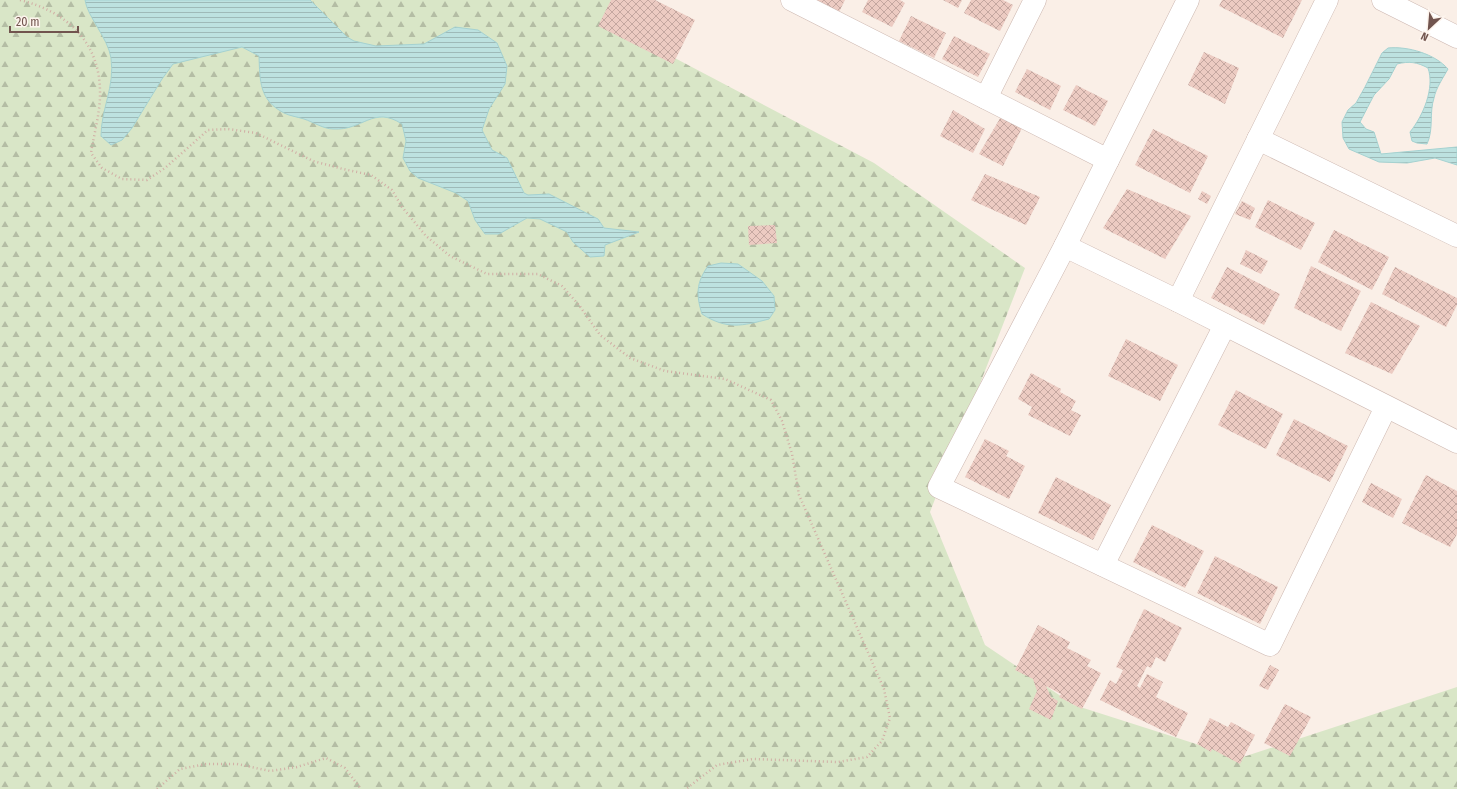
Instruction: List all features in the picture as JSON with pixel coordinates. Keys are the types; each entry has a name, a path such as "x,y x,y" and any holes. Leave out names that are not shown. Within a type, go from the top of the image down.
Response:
{"street":[{"path":"792,0 1108,160"},
{"path":"986,98 1035,0"},
{"path":"1188,0 1065,246 939,487 1270,645 1386,407"},
{"path":"1178,301 1327,0"},
{"path":"1383,0 1457,37"},
{"path":"1258,140 1457,236"},
{"path":"1065,246 1178,301 1457,442"},
{"path":"1103,565 1225,325"}],"path":[{"path":"20,0 37,4 63,17 85,39 97,63 100,95 92,153 102,168 122,179 147,180 165,168 208,130 228,129 256,133 313,160 343,169 371,174 392,190 402,207 426,236 450,256 462,262 487,274 538,274 562,286 579,305 600,335 630,358 664,371 725,379 747,387 771,400 782,421 792,454 799,495 884,689 890,718 882,742 867,757 838,762 753,759 718,766 686,789"},
{"path":"157,789 180,769 200,766 237,764 270,771 297,767 326,758 344,768 361,789"}],"green space":[{"path":"0,0 636,0 650,45 874,163 1025,268 930,512 985,645 1074,705 1240,758 1457,687 1457,789 0,789"}],"water":[{"path":"85,0 310,0 347,37 354,41 376,46 424,44 455,27 478,30 497,43 507,66 505,84 489,109 482,130 492,150 507,158 524,193 528,195 549,194 598,219 604,228 639,232 605,245 604,256 590,257 573,242 567,232 540,219 527,218 499,234 485,234 475,220 468,201 456,193 418,178 410,171 403,158 406,141 402,124 392,119 383,117 368,120 343,129 330,129 284,113 276,108 265,96 262,89 259,56 242,47 173,64 132,128 122,140 111,145 101,136 103,116 110,88 112,69 111,58 106,43 89,13"},
{"path":"1388,48 1404,48 1421,52 1436,59 1448,69 1435,94 1430,133 1427,144 1412,141 1410,132 1423,110 1429,93 1430,76 1428,68 1420,64 1409,62 1397,64 1389,79 1374,95 1360,122 1366,129 1374,132 1381,154 1457,147 1457,165 1435,158 1407,163 1379,162 1349,149 1343,138 1342,122 1348,110 1356,103 1382,53"},
{"path":"721,263 738,264 762,281 774,296 775,310 769,319 743,325 735,325 719,323 702,314 698,295 701,278 708,266"}],"building":[{"path":"611,0 655,0 695,20 673,64 598,26"},
{"path":"816,0 845,0 839,12"},
{"path":"868,0 900,0 905,3 892,27 862,12"},
{"path":"943,0 962,0 958,8"},
{"path":"971,0 1003,0 1013,5 1000,31 964,13"},
{"path":"1222,0 1302,0 1283,38 1219,6"},
{"path":"911,16 946,33 934,58 899,41"},
{"path":"954,36 990,54 978,77 942,59"},
{"path":"1204,52 1239,68 1225,104 1188,85"},
{"path":"1027,69 1061,86 1050,110 1015,92"},
{"path":"1076,85 1108,101 1095,126 1063,110"},
{"path":"953,110 985,129 973,153 940,136"},
{"path":"1002,115 1024,124 1003,166 979,154"},
{"path":"1153,129 1208,156 1190,193 1135,165"},
{"path":"985,174 1040,197 1026,225 971,200"},
{"path":"1127,189 1191,216 1165,259 1103,228"},
{"path":"1202,191 1211,196 1207,204 1198,199"},
{"path":"1268,200 1315,223 1301,250 1255,227"},
{"path":"1242,201 1255,208 1250,220 1235,214"},
{"path":"775,225 777,243 749,245 748,226"},
{"path":"1334,230 1389,257 1372,290 1318,262"},
{"path":"1246,250 1268,261 1261,274 1240,264"},
{"path":"1311,266 1361,291 1341,331 1294,308"},
{"path":"1227,267 1280,294 1264,325 1211,298"},
{"path":"1395,267 1457,298 1457,305 1446,327 1382,294"},
{"path":"1371,302 1420,326 1392,374 1345,353"},
{"path":"1126,339 1178,365 1160,401 1108,376"},
{"path":"1031,373 1061,389 1060,392 1076,401 1071,410 1081,415 1070,436 1028,415 1032,407 1018,399"},
{"path":"1236,390 1283,414 1266,449 1218,425"},
{"path":"1294,419 1348,446 1330,482 1276,455"},
{"path":"985,439 1009,451 1006,456 1025,466 1009,499 965,477"},
{"path":"1426,475 1457,491 1457,534 1450,547 1402,523"},
{"path":"1056,477 1111,505 1093,540 1038,513"},
{"path":"1371,483 1402,499 1393,518 1362,502"},
{"path":"1152,525 1204,551 1185,588 1133,562"},
{"path":"1215,556 1278,587 1260,624 1197,593"},
{"path":"1144,609 1182,628 1165,662 1156,657 1151,668 1147,666 1137,686 1140,688 1147,674 1163,682 1156,697 1188,713 1176,737 1100,700 1110,680 1116,684 1123,670 1116,667"},
{"path":"1038,625 1070,642 1067,648 1091,660 1087,666 1101,673 1082,709 1059,697 1061,694 1046,686 1051,697 1058,701 1051,720 1029,709 1037,691 1033,679 1015,670"},
{"path":"1270,665 1279,670 1268,690 1259,686"},
{"path":"1285,704 1311,717 1290,756 1264,743"},
{"path":"1210,718 1228,727 1231,722 1255,735 1240,764 1212,749 1211,752 1197,744"}]}
